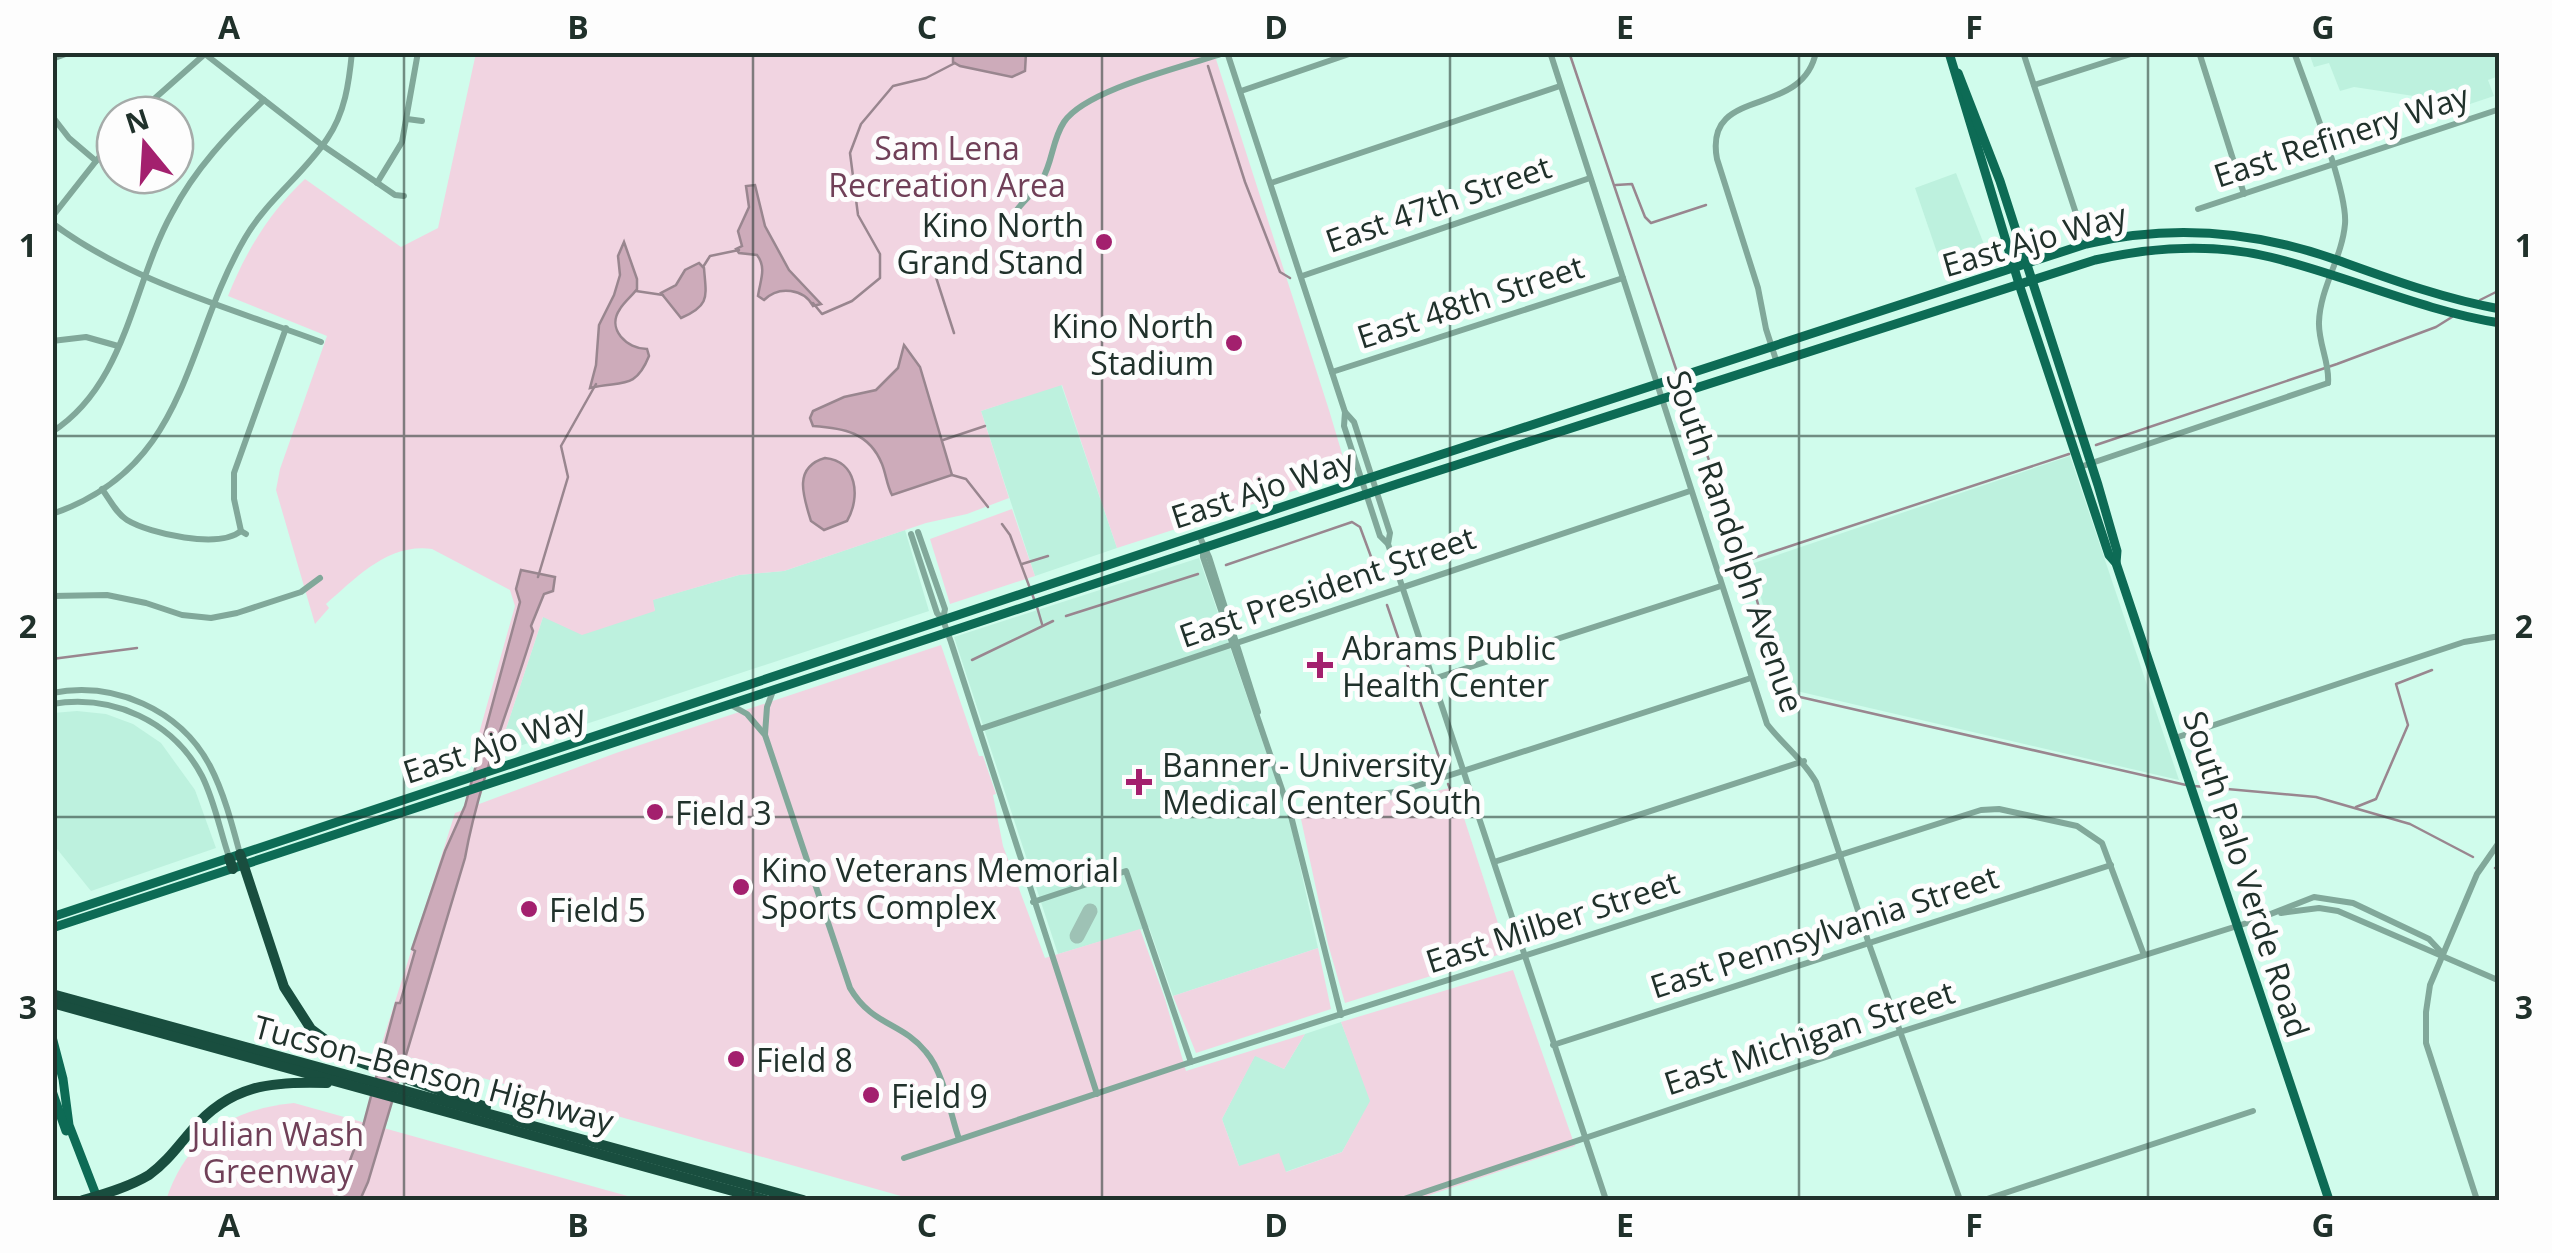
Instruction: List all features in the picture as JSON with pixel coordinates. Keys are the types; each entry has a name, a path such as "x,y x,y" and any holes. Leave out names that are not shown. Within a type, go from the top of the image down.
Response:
{"highway":[{"path":"237,862 284,986 293,1004 326,1042 351,1058 548,1130"},
{"name":"Tucson–Benson Highway","path":"52,994 766,1200"},
{"name":"Tucson–Benson Highway","path":"52,1003 343,1084 370,1087"},
{"path":"92,1199 148,1175 175,1152 213,1108 254,1086 290,1082 343,1084"},
{"name":"Tucson–Benson Highway","path":"400,1096 548,1130 803,1200"}],"main road":[{"name":"South Palo Verde Road","path":"1949,54 1966,90 2026,264 2086,465"},
{"name":"South Palo Verde Road","path":"1949,54 2019,284 2117,551 2116,563 2329,1200"},
{"name":"East Ajo Way","path":"52,928 487,771 2086,244 2140,234 2194,231 2271,241 2462,302 2500,309"},
{"name":"East Ajo Way","path":"52,918 394,817 1371,493 2115,256 2180,248 2271,257 2444,312 2500,324"},
{"path":"1512,431 1517,446"},
{"path":"626,725 630,740"},
{"path":"390,804 394,817"},
{"path":"52,1036 69,1125 92,1199"},
{"path":"52,1091 92,1199"}],"street":[{"path":"52,60 70,52"},
{"path":"52,514 102,489 136,461 165,425 215,302 252,227 322,145 346,96 352,52"},
{"path":"377,183 399,149 418,52"},
{"path":"1008,230 1015,210 1046,174 1056,136 1074,110 1102,94 1227,52 1345,412 1354,422 1371,493 1390,533 1388,544 1606,1200"},
{"path":"1240,90 1355,52"},
{"name":"South Randolph Avenue","path":"1550,52 1767,724 1804,761 1816,782 1868,944 1960,1200"},
{"path":"1777,363 1717,159 1715,140 1723,122 1738,109 1799,85 1811,70 1816,52"},
{"path":"2023,52 2086,244"},
{"path":"2034,85 2137,52"},
{"path":"2199,52 2244,195"},
{"path":"2086,465 2331,384 2319,322 2345,219 2332,165 2294,52"},
{"path":"159,95 206,54 322,145 395,195 404,196"},
{"path":"1271,184 1560,86"},
{"path":"52,432 88,402 106,376 160,237 188,186 232,130 264,100"},
{"name":"East Refinery Way","path":"2198,209 2500,109"},
{"path":"52,116 69,138 95,160"},
{"path":"407,119 422,121"},
{"path":"95,162 52,220 85,246 144,276 321,342"},
{"name":"East 47th Street","path":"1302,276 1590,178"},
{"name":"East 48th Street","path":"1332,372 1624,278"},
{"path":"102,489 118,512 138,525 202,540 244,533 234,499 234,473 286,328"},
{"path":"52,340 86,337 118,346"},
{"name":"East President Street","path":"980,729 1690,491"},
{"path":"915,533 936,610 948,633 980,729 1097,1094"},
{"path":"1199,535 1204,548 1202,556 1291,816 1340,1015"},
{"path":"52,596 106,595 182,615 211,618 302,592 320,578"},
{"path":"1433,679 1721,586"},
{"path":"2175,738 2464,642 2500,636"},
{"path":"1291,816 1318,806 1401,791 1751,678"},
{"path":"773,691 766,735 850,988 875,1018 907,1034 929,1055 958,1139"},
{"path":"52,693 110,692 148,706 175,724 208,764 237,862"},
{"path":"52,704 87,701 122,707 167,734 186,751 202,777 237,862"},
{"path":"732,705 747,714 766,735"},
{"path":"1494,862 1804,761"},
{"name":"East Milber Street","path":"904,1158 1191,1062 1981,810 2000,808 2077,826 2102,844 2144,956"},
{"path":"2477,1200 2426,1042 2430,985 2481,866 2500,841"},
{"name":"East Pennsylvania Street","path":"1553,1045 2111,865"},
{"path":"1033,902 1126,872 1191,1062"},
{"path":"2275,914 2299,901 2334,898 2429,939 2444,954"},
{"path":"2332,910 2334,898"},
{"path":"2275,914 2332,910 2444,954 2500,981"},
{"name":"East Michigan Street","path":"1401,1200 1900,1032 2275,914"},
{"path":"1970,1200 1985,1200 2253,1112"}],"shaded area":[{"path":"953,53 1026,53 1025,71 1012,77 960,66 953,62"},
{"path":"2309,53 2499,53 2499,76 2488,80 2494,96 2449,111 2440,92 2427,98 2354,87 2340,91 2329,63 2314,67"},
{"path":"1956,173 1989,257 1985,263 1944,273 1915,188"},
{"path":"755,185 765,226 789,270 821,304 813,306 804,296 791,291 777,292 764,300 758,296 760,260 757,255 739,253 736,249 742,246 738,231 749,207 746,186"},
{"path":"624,242 637,289 616,316 617,330 632,346 647,349 649,356 632,379 590,388 599,325 614,295 620,275 618,256"},
{"path":"699,263 704,268 704,299 698,309 681,318 661,293 676,285 685,270"},
{"path":"904,345 920,367 952,475 892,495 882,464 870,445 845,430 813,426 810,418 813,411 844,397 876,390 898,368"},
{"path":"1061,384 1117,548 1035,576 981,411"},
{"path":"2070,456 2179,780 1788,689 1751,564"},
{"path":"825,458 844,466 855,491 847,521 824,530 811,521 803,484 808,468"},
{"path":"905,530 929,611 498,753 543,617 655,610 652,600 739,575 784,571"},
{"name":"Banner - University Medical Center South","path":"1199,558 1290,821 1318,948 1173,996 1149,927 1058,954 954,637"},
{"path":"521,570 555,577 553,591 544,594 531,626 533,631 487,772 368,1182 360,1200 335,1200 350,1170 347,1168 415,951 412,949 445,851 465,806 520,602 516,589"},
{"path":"53,713 106,714 133,724 161,743 195,790 216,848 91,891 53,844"},
{"path":"1341,1022 1371,1101 1342,1152 1285,1172 1239,1166 1222,1119 1255,1055 1284,1069 1305,1034"}],"green space":[{"name":"Sam Lena Recreation Area","path":"476,53 1214,53 1329,410 1346,467 1343,475 1117,548 1062,385 981,411 1009,498 784,571 739,575 653,600 655,611 582,635 543,617 498,753 470,765 515,606 510,590 432,549 401,551 361,574 326,604 329,608 315,624 276,490 327,336 228,296 260,233 305,179 401,247 438,228"},
{"path":"1012,509 1035,576 950,604 930,539"},
{"name":"Kino Veterans Memorial Sports Complex","path":"941,645 996,794 993,795 1003,846 1045,958 1140,929 1186,1071 1305,1034 1284,1069 1255,1056 1222,1119 1239,1166 1279,1153 1286,1172 1342,1152 1370,1101 1341,1022 1513,970 1575,1146 1415,1200 915,1200 380,1049 455,813 616,753"},
{"path":"1454,787 1506,948 1501,954 1345,1003 1301,819"},
{"name":"Kino Veterans Memorial Sports Complex","path":"1318,948 1331,1009 1196,1053 1173,996"},
{"name":"Julian Wash Greenway","path":"294,1103 642,1200 166,1200 186,1160 214,1130 250,1112"}],"waterway":[{"path":"1569,52 1677,372"},
{"path":"813,303 822,314 852,301 880,278 880,254 858,215 850,153 861,124 893,86 926,78 955,63"},
{"path":"1208,66 1245,182 1280,272 1290,278"},
{"path":"1616,185 1632,184 1651,223 1706,205"},
{"path":"703,267 710,256 739,250"},
{"path":"922,254 933,268 954,333"},
{"path":"2480,300 2500,290"},
{"path":"636,291 663,295"},
{"path":"2096,445 2337,364 2436,327 2452,317"},
{"path":"1680,379 1745,561 2069,454"},
{"path":"538,577 568,477 561,446 596,384"},
{"path":"943,440 985,426"},
{"path":"952,475 966,479 988,507"},
{"path":"1226,565 1352,522 1360,527 1380,581"},
{"path":"1002,524 1010,535 1034,599"},
{"path":"1022,564 1048,556"},
{"path":"1746,562 1782,688 1800,697 2186,785"},
{"path":"1066,616 1198,574"},
{"path":"1387,605 1443,769"},
{"path":"1037,607 1042,624"},
{"path":"972,660 1053,621"},
{"path":"52,659 137,648"},
{"path":"2356,807 2376,799 2408,725 2396,684 2432,670"},
{"path":"1448,784 1460,812"},
{"path":"2194,786 2316,797 2410,824 2473,857"},
{"path":"2495,868 2500,870"}],"taxiway":[{"path":"1077,936 1090,911"}],"place":[{"name":"Kino North Grand Stand","path":"1104,242"},
{"name":"Kino North Stadium","path":"1234,343"},
{"name":"Abrams Public Health Center","path":"1320,665"},
{"name":"Banner - University Medical Center South","path":"1139,782"},
{"name":"Field 3","path":"655,812"},
{"name":"Kino Veterans Memorial Sports Complex","path":"741,887"},
{"name":"Field 5","path":"529,909"},
{"name":"Field 8","path":"736,1059"},
{"name":"Field 9","path":"871,1095"}]}
